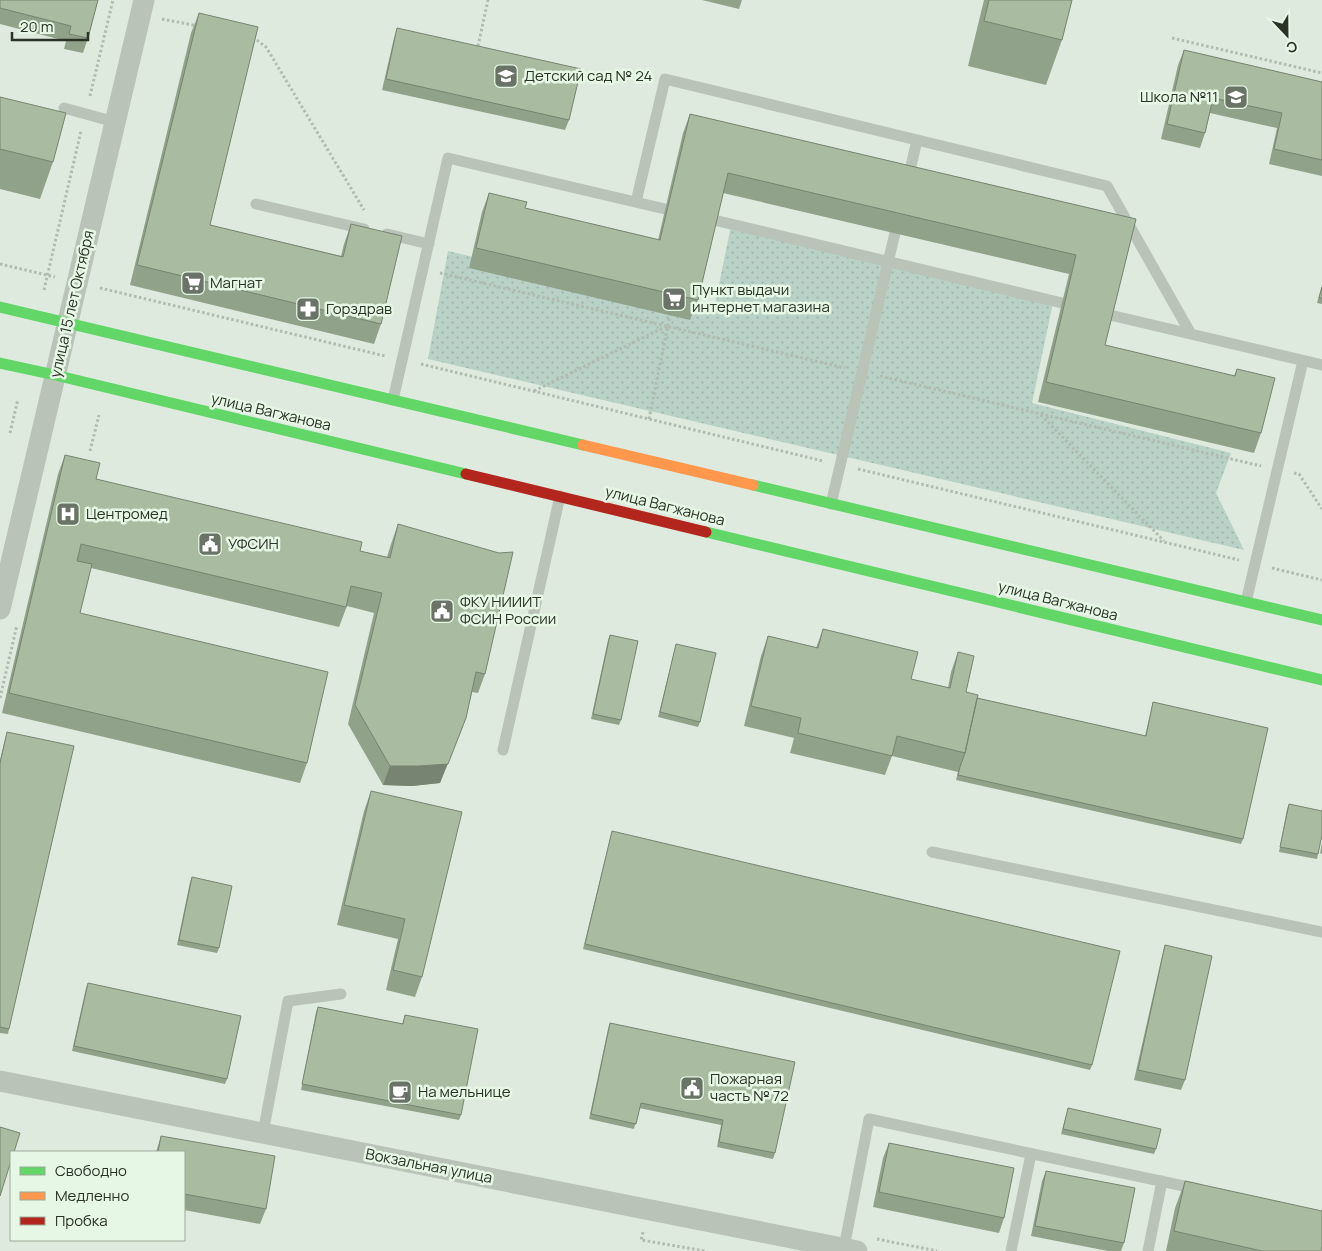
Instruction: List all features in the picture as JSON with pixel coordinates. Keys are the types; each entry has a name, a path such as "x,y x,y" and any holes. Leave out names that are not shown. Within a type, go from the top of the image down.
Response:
{"main road":[{"path":"0,307 1322,620"},
{"name":"улица Вагжанова","path":"0,363 1322,680"}],"street":[{"name":"улица 15 лет Октября","path":"1,601 144,0"},
{"name":"Вокзальная улица","path":"0,1081 263,1134 849,1244"}],"lane":[{"path":"636,202 665,80 1108,186 1191,334"},
{"path":"64,108 115,122"},
{"path":"906,186 917,140"},
{"path":"394,400 448,158 665,209"},
{"path":"256,204 429,244"},
{"path":"714,220 1062,303"},
{"path":"831,504 895,234"},
{"path":"1110,315 1322,365"},
{"path":"1246,602 1303,360"},
{"path":"504,750 560,496"},
{"path":"932,852 1322,932"},
{"path":"263,1134 288,1002 341,994"},
{"path":"849,1244 869,1119 1209,1191"},
{"path":"1011,1251 1031,1154"},
{"path":"1148,1251 1162,1181"}],"path":[{"path":"44,291 112,0"},
{"path":"478,46 488,0"},
{"path":"160,18 206,28"},
{"path":"252,37 266,47 377,232"},
{"path":"1172,38 1322,73"},
{"path":"0,264 1322,580"},
{"path":"649,419 670,315"},
{"path":"533,392 668,326"},
{"path":"10,433 18,399"},
{"path":"1041,414 1164,542"},
{"path":"90,451 99,415"},
{"path":"1277,470 1299,474 1322,509"},
{"path":"849,1244 937,1251"}],"green space":[{"path":"732,221 1054,298 1032,403 1231,453 1216,493 1244,550 428,359 448,251 713,314"}],"building":[{"path":"0,0 98,0 88,38 69,34 71,26 0,8"},
{"path":"989,0 1072,0 1062,40 984,21"},
{"path":"199,13 258,27 210,225 343,257 351,224 402,236 381,324 137,265"},
{"path":"397,28 581,69 569,120 386,79"},
{"path":"1184,50 1322,82 1322,160 1274,149 1282,113 1213,98 1205,133 1167,124"},
{"path":"0,97 66,113 53,162 0,149"},
{"path":"690,114 1136,219 1105,345 1235,376 1237,369 1275,378 1261,433 1046,382 1076,255 728,173 698,300 476,248 489,193 527,202 525,208 660,240"},
{"path":"1322,287 1322,298 1319,298"},
{"path":"65,455 100,463 96,479 362,542 360,551 390,558 398,524 499,553 513,552 485,674 476,672 466,718 448,764 390,766 355,705 382,593 351,586 346,607 81,544 77,561 92,564 80,613 328,672 307,763 9,693"},
{"path":"823,629 918,652 911,679 950,688 958,652 974,656 966,692 978,695 965,753 897,736 892,756 798,733 801,718 751,706 768,636 818,648"},
{"path":"610,635 638,641 621,720 593,714"},
{"path":"676,644 716,653 700,722 660,712"},
{"path":"977,698 1146,736 1153,702 1268,728 1243,839 958,775 965,753"},
{"path":"7,732 74,746 9,1029 0,1027 0,763"},
{"path":"371,791 462,812 422,977 393,970 405,919 344,905"},
{"path":"1289,804 1322,811 1322,835 1318,854 1280,847"},
{"path":"612,831 1120,951 1092,1065 585,944"},
{"path":"192,877 232,886 219,948 179,940"},
{"path":"1165,945 1212,956 1185,1080 1138,1070"},
{"path":"88,983 241,1016 227,1079 74,1046"},
{"path":"318,1007 403,1024 405,1015 478,1029 461,1115 302,1084"},
{"name":"Пожарная часть № 72","path":"610,1023 795,1062 775,1153 719,1142 723,1120 641,1103 636,1124 591,1114"},
{"path":"1068,1108 1161,1129 1156,1149 1063,1129"},
{"path":"0,1127 20,1133 14,1151 10,1151 10,1164 0,1196"},
{"path":"161,1136 275,1156 266,1209 185,1194 185,1151 158,1151"},
{"path":"889,1143 1014,1168 1004,1218 879,1192"},
{"path":"1046,1171 1135,1188 1124,1243 1035,1226"},
{"path":"1185,1181 1322,1211 1321,1251 1262,1251 1174,1231"}],"traffic: fast":[{"path":"0,307 583,445"},
{"path":"0,363 466,474"},
{"path":"753,485 1322,620"},
{"path":"706,532 1322,680"}],"traffic: slow":[{"path":"583,445 753,485"}],"traffic: jam":[{"path":"466,474 706,532"}],"place":[{"name":"Детский сад № 24","path":"506,76"},
{"name":"Школа №11","path":"1236,97"},
{"name":"Магнат","path":"193,283"},
{"name":"Пункт выдачи интернет магазина","path":"674,299"},
{"name":"Горздрав","path":"308,309"},
{"name":"Центромед","path":"68,514"},
{"name":"УФСИН","path":"210,544"},
{"name":"ФКУ НИИИТ ФСИН России","path":"442,611"},
{"name":"Пожарная часть № 72","path":"692,1088"},
{"name":"На мельнице","path":"400,1092"}]}
